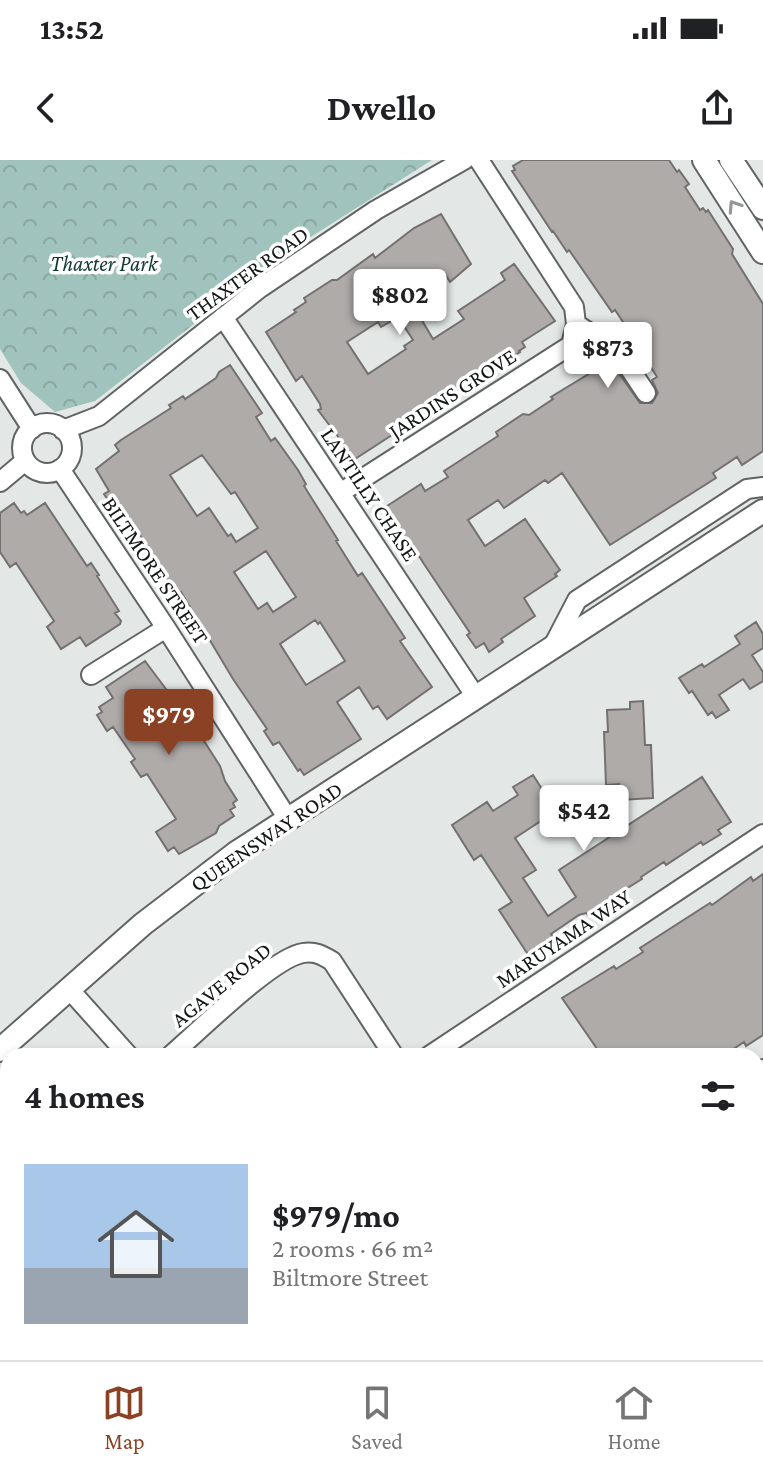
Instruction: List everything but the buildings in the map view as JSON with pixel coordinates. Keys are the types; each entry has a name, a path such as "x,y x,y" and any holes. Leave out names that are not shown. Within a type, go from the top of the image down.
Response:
{"street":[{"name":"THAXTER ROAD","path":"63,430 99,416 260,288 376,210 464,160"},
{"path":"479,160 574,307 576,324 618,351 646,393"},
{"path":"704,160 763,252"},
{"path":"731,160 763,208"},
{"name":"LANTILLY CHASE","path":"223,317 476,697"},
{"name":"JARDINS GROVE","path":"340,493 571,345 576,324"},
{"path":"0,379 32,429"},
{"path":"47,424 68,435 72,450 66,464 60,469 45,473 37,471 25,461 22,447 32,429 47,424"},
{"path":"0,482 25,461"},
{"name":"BILTMORE STREET","path":"60,469 288,819"},
{"name":"QUEENSWAY ROAD","path":"552,648 577,600 747,489 763,487"},
{"name":"QUEENSWAY ROAD","path":"2,1048 143,924 236,853 763,511"},
{"path":"91,675 166,628"},
{"name":"MARUYAMA WAY","path":"441,1048 763,834"},
{"name":"AGAVE ROAD","path":"179,1048 274,966 300,953 318,952 332,961 389,1048"},
{"path":"69,989 122,1048"}],"green space":[{"name":"Thaxter Park","path":"0,160 432,160 284,254 95,401 55,412 21,383 0,349"}]}
